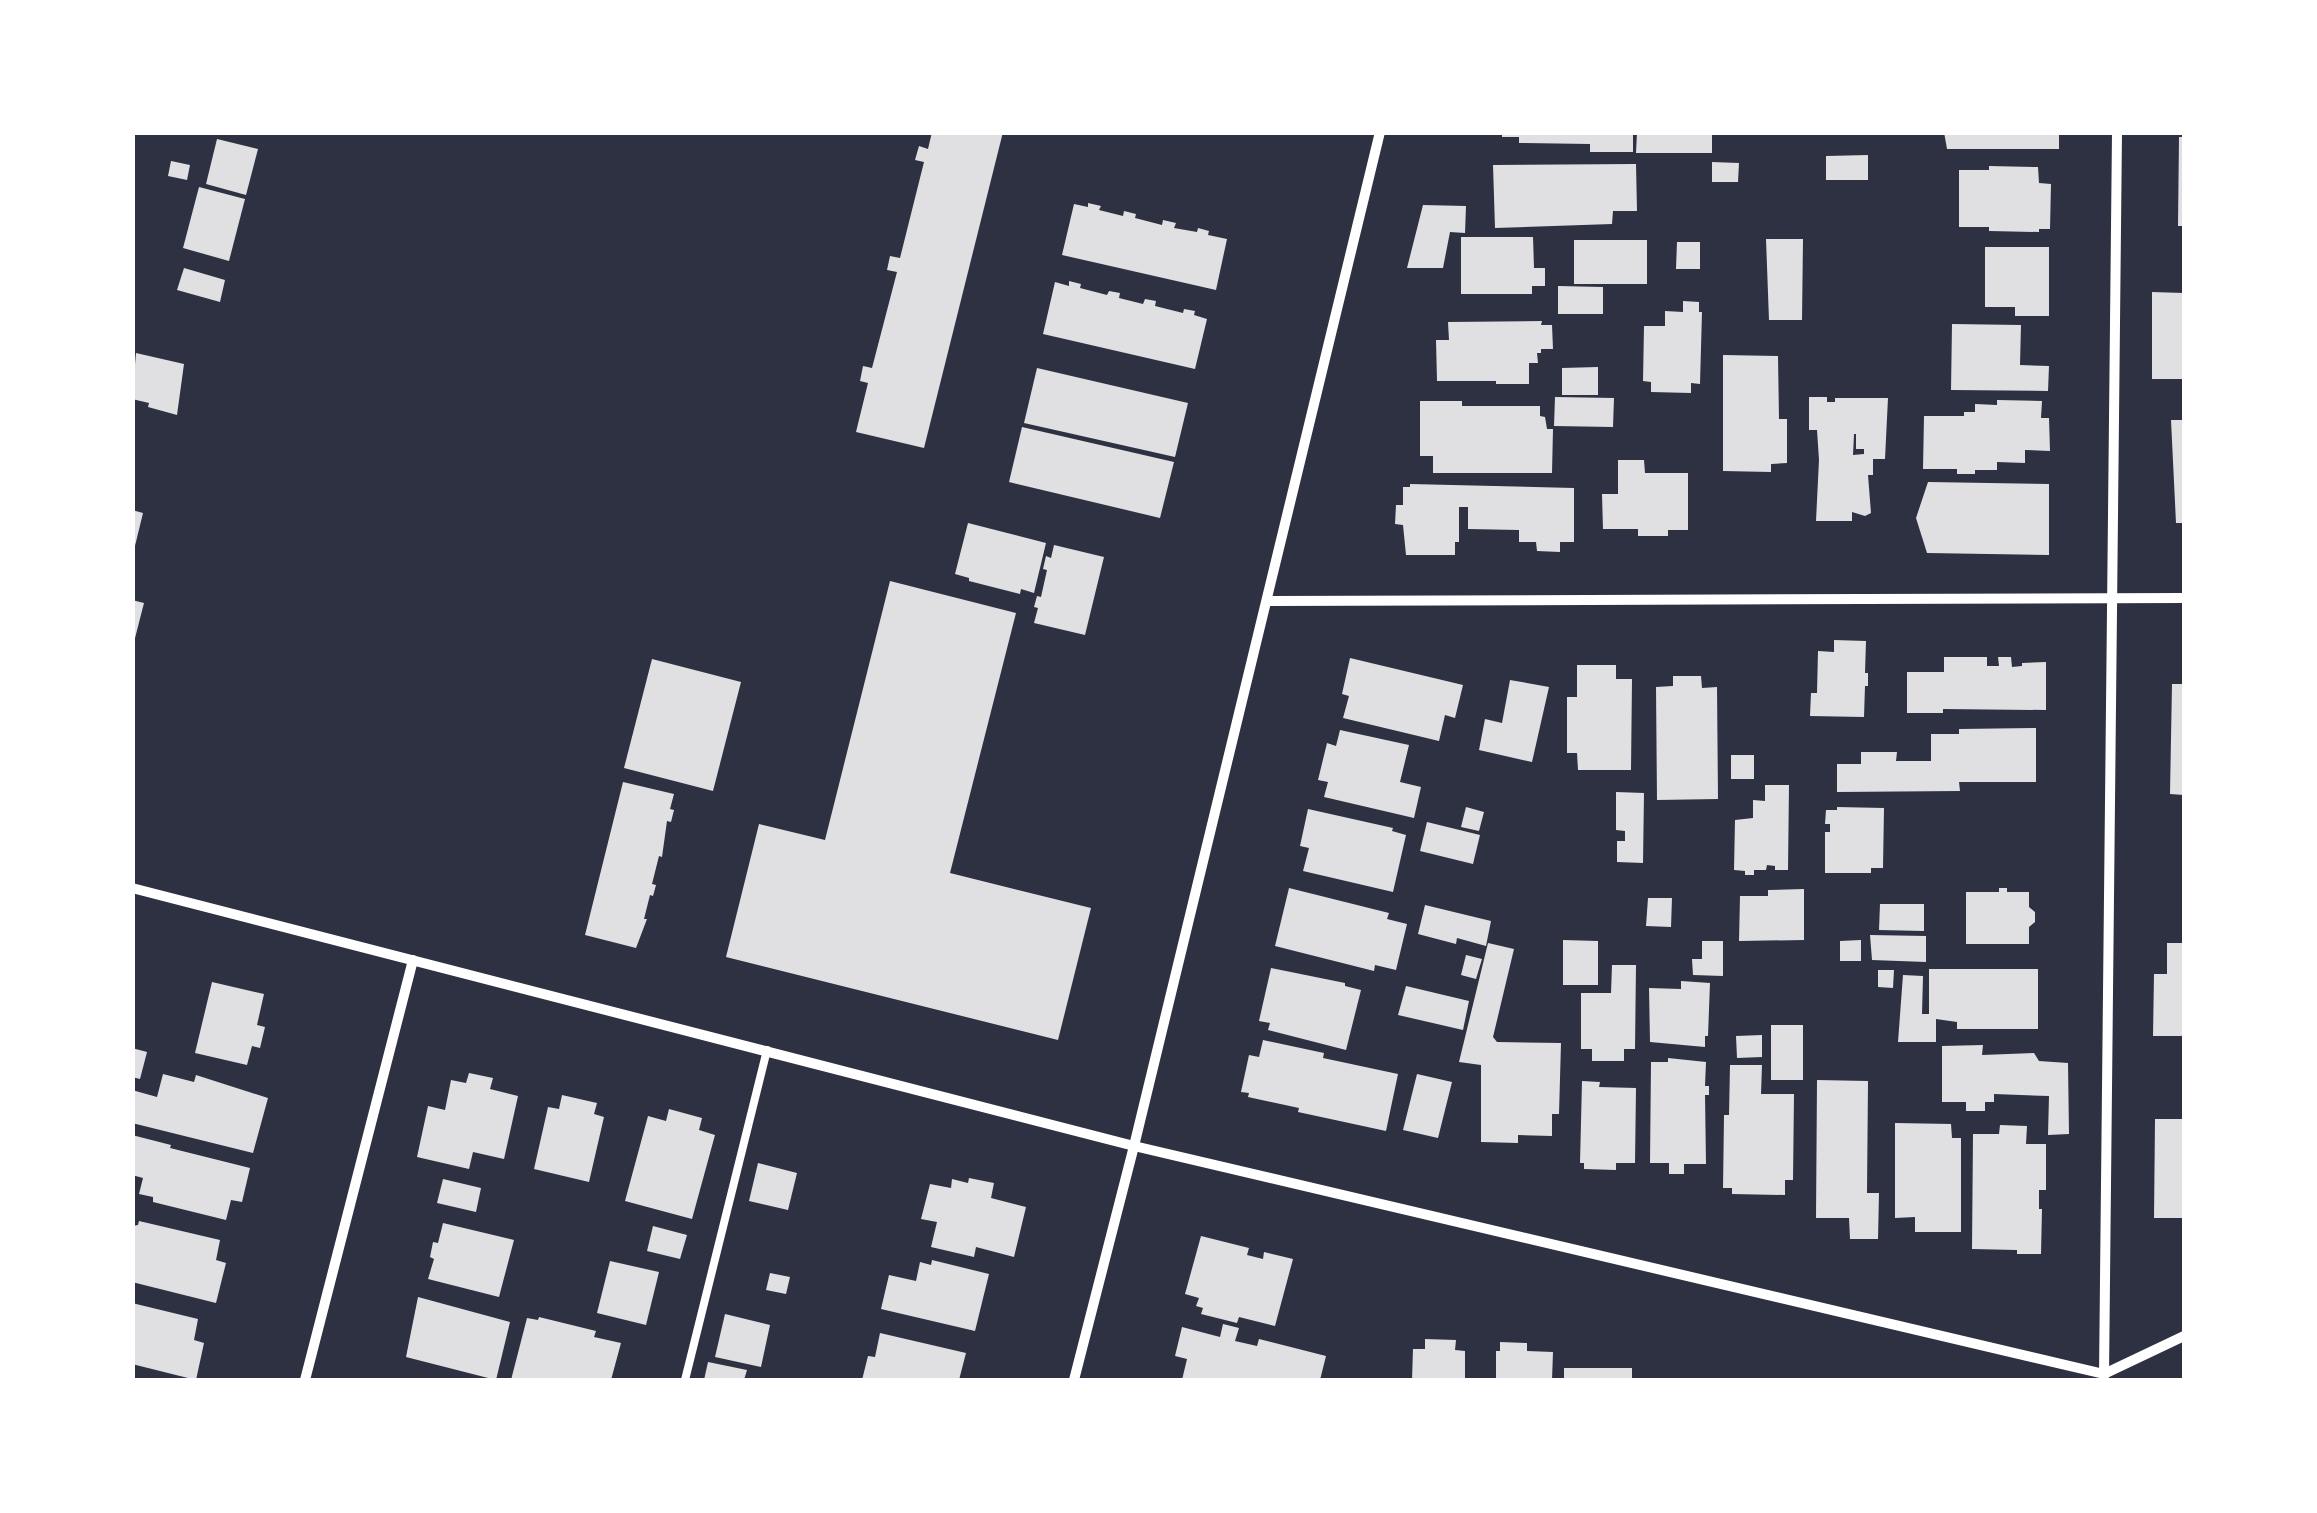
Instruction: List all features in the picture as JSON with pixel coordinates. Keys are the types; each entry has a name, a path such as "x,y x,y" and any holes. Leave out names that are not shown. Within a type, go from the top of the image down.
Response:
{"street":[{"path":"1074,1380 1380,132"},
{"path":"2104,1377 2117,132"},
{"path":"1268,600 2184,598"},
{"path":"132,888 1134,1146 2104,1377 2184,1336"},
{"path":"306,1380 414,960"}],"lane":[{"path":"685,1380 767,1050"}],"building":[{"path":"932,132 1003,132 924,448 856,432 868,383 860,381 863,366 872,368 897,272 887,270 890,256 900,258 924,162 915,160 919,146 928,149"},
{"path":"1502,132 1633,132 1633,152 1590,152 1590,144 1519,143 1519,137 1502,137"},
{"path":"1637,132 1712,132 1712,153 1636,153"},
{"path":"1944,132 2059,132 2059,149 1947,149"},
{"path":"2179,137 2184,137 2184,226 2178,226"},
{"path":"217,139 258,149 246,195 206,184"},
{"path":"1868,155 1868,180 1826,180 1826,156"},
{"path":"171,161 190,165 187,180 168,176"},
{"path":"1712,162 1739,163 1738,182 1712,182"},
{"path":"1636,164 1637,211 1613,211 1612,224 1495,228 1493,165"},
{"path":"1989,166 2038,167 2039,183 2051,184 2050,229 1989,231 1989,227 1959,227 1959,170 1989,170"},
{"path":"199,187 245,199 229,261 183,248"},
{"path":"1088,203 1101,206 1099,210 1123,216 1124,211 1136,214 1135,218 1162,225 1163,220 1176,223 1174,228 1197,232 1198,228 1227,239 1216,290 1062,255 1074,204 1088,207"},
{"path":"1423,205 1466,206 1465,233 1450,232 1443,268 1407,268"},
{"path":"1461,237 1533,237 1534,268 1545,268 1545,286 1532,286 1532,294 1461,294"},
{"path":"1766,239 1803,239 1802,320 1769,320"},
{"path":"1574,240 1647,240 1647,284 1574,284"},
{"path":"1677,242 1700,242 1700,269 1676,269"},
{"path":"1985,247 2049,247 2049,316 2015,316 2015,307 1985,307"},
{"path":"184,268 225,280 220,302 177,290"},
{"path":"1069,281 1107,295 1109,291 1120,293 1119,298 1143,304 1145,299 1156,301 1155,306 1183,313 1184,309 1195,311 1194,315 1207,319 1195,369 1043,334 1055,282 1069,286"},
{"path":"1558,286 1603,287 1603,314 1558,314"},
{"path":"2152,292 2184,293 2184,379 2152,379"},
{"path":"1683,301 1699,302 1702,312 1700,384 1691,383 1691,393 1651,392 1651,382 1643,381 1644,326 1665,326 1665,311 1683,312"},
{"path":"1542,321 1541,325 1552,325 1553,349 1541,349 1537,353 1538,363 1529,363 1529,384 1437,381 1436,340 1449,340 1448,322"},
{"path":"1952,324 2021,325 2020,365 2049,366 2048,391 1951,390"},
{"path":"136,353 184,364 177,415 132,399"},
{"path":"1723,355 1778,356 1779,419 1787,419 1787,463 1771,464 1771,472 1723,471"},
{"path":"1598,367 1598,395 1562,395 1562,368"},
{"path":"1037,368 1188,403 1175,457 1024,423"},
{"path":"1555,397 1614,398 1613,427 1554,426"},
{"path":"1809,397 1827,397 1827,402 1835,402 1835,398 1888,398 1885,459 1873,459 1873,475 1868,475 1871,513 1865,516 1852,512 1852,521 1816,521 1817,430 1809,430","holes":["1856,434 1856,449 1864,449 1864,454 1853,455"]},
{"path":"1997,400 2042,401 2041,418 2049,418 2050,451 2025,450 2025,463 1997,462 1997,470 1975,470 1975,474 1957,474 1957,469 1923,469 1924,416 1964,416 1964,412 1975,412 1975,404 1997,405"},
{"path":"1420,401 1462,401 1462,406 1540,406 1547,429 1553,429 1552,473 1433,473 1433,456 1420,456"},
{"path":"2171,420 2184,420 2184,523 2176,523"},
{"path":"1022,427 1174,462 1160,518 1009,482"},
{"path":"1618,460 1644,460 1645,473 1688,473 1688,530 1668,530 1668,536 1638,536 1638,529 1603,529 1602,494 1618,494"},
{"path":"1928,482 2049,484 2049,555 1927,553 1916,518"},
{"path":"1410,484 1574,488 1574,542 1560,542 1560,552 1537,551 1536,542 1519,542 1519,530 1468,529 1468,507 1459,507 1455,555 1406,555 1403,525 1395,524 1396,505 1403,505 1403,487"},
{"path":"132,510 143,513 134,550 132,550"},
{"path":"968,523 1046,543 1034,593 1021,589 1020,594 955,574"},
{"path":"1054,545 1104,557 1085,635 1034,623 1038,608 1034,607 1037,596 1041,597 1047,570 1043,569 1046,556 1051,558"},
{"path":"890,581 1016,613 950,873 1091,908 1058,1040 726,957 759,824 825,840"},
{"path":"132,600 144,603 134,642 132,641"},
{"path":"1834,640 1866,641 1868,686 1864,717 1810,716 1811,693 1817,693 1818,651 1834,652"},
{"path":"1944,657 1987,657 1987,666 1999,666 1998,657 2011,657 2012,667 2046,662 2046,710 1943,709 1943,713 1907,713 1907,672 1944,672"},
{"path":"1350,658 1463,685 1455,718 1445,715 1439,741 1343,718 1349,696 1342,694"},
{"path":"652,659 741,682 713,791 624,768"},
{"path":"1577,665 1616,665 1616,679 1632,679 1631,770 1578,770 1577,753 1567,753 1567,697 1577,697"},
{"path":"1673,676 1701,676 1702,688 1717,687 1718,799 1657,800 1656,687 1673,686"},
{"path":"1510,680 1549,687 1532,762 1479,750 1485,719 1502,723"},
{"path":"2172,684 2184,684 2184,795 2170,794"},
{"path":"2036,728 2036,782 1959,782 1960,791 1837,792 1837,764 1861,764 1861,752 1897,752 1896,761 1931,761 1931,734 1959,734 1959,729"},
{"path":"1340,730 1409,745 1400,782 1421,787 1414,818 1324,797 1328,782 1318,780 1327,743 1336,746"},
{"path":"1731,755 1754,755 1754,779 1731,779"},
{"path":"623,782 674,794 670,809 674,810 671,822 667,821 662,857 659,856 652,884 656,885 636,948 585,935"},
{"path":"1765,785 1789,785 1788,870 1775,870 1775,866 1767,865 1766,870 1745,875 1745,871 1734,870 1735,820 1753,818 1753,800 1765,801"},
{"path":"1616,792 1644,793 1643,863 1617,862 1617,841 1625,841 1625,831 1616,830"},
{"path":"1466,807 1484,812 1479,831 1461,827"},
{"path":"1884,808 1883,868 1871,868 1871,873 1825,873 1825,832 1830,832 1830,824 1825,824 1826,810"},
{"path":"1308,809 1393,828 1392,831 1406,835 1393,892 1303,871 1309,848 1300,846"},
{"path":"1427,822 1480,835 1473,864 1420,851"},
{"path":"1289,888 1389,913 1387,919 1407,924 1396,970 1375,965 1374,971 1275,946"},
{"path":"1999,888 2029,892 2035,922 2029,927 2029,944 1966,944 1966,892 1999,892"},
{"path":"1804,889 1804,940 1739,941 1740,896 1768,896 1768,890"},
{"path":"1648,898 1672,898 1671,927 1646,926"},
{"path":"1880,904 1924,904 1924,931 1879,930"},
{"path":"1425,905 1491,921 1486,946 1457,938 1456,944 1418,934"},
{"path":"1870,935 1926,936 1926,962 1872,960"},
{"path":"1563,940 1598,941 1598,985 1563,985"},
{"path":"1861,940 1861,961 1840,961 1840,941"},
{"path":"1702,941 1723,941 1723,976 1693,975 1692,959 1702,959"},
{"path":"1488,943 1514,949 1493,1037 1497,1042 1561,1043 1559,1114 1552,1114 1552,1136 1518,1135 1518,1143 1481,1142 1481,1065 1459,1062"},
{"path":"2167,943 2184,943 2184,1035 2153,1036 2154,974 2167,974"},
{"path":"1466,955 1482,959 1476,979 1461,975"},
{"path":"1612,965 1636,965 1635,1049 1624,1049 1624,1061 1592,1061 1592,1049 1581,1049 1581,993 1611,993"},
{"path":"1271,968 1345,983 1361,990 1346,1050 1268,1030 1270,1023 1259,1021"},
{"path":"1929,969 2038,969 2038,1029 1957,1029 1957,1022 1936,1019 1936,1042 1898,1042 1903,975 1923,976 1922,1014 1929,1014"},
{"path":"1878,970 1894,970 1893,988 1878,987"},
{"path":"1681,981 1710,983 1705,1047 1650,1042 1649,988 1681,989"},
{"path":"212,982 264,994 257,1025 265,1027 260,1048 252,1046 247,1065 195,1053"},
{"path":"1406,986 1469,1001 1463,1030 1398,1015"},
{"path":"1771,1025 1803,1025 1803,1080 1771,1080"},
{"path":"1762,1035 1762,1057 1737,1058 1736,1036"},
{"path":"1263,1040 1398,1074 1386,1131 1298,1112 1299,1108 1241,1092 1249,1055 1259,1057"},
{"path":"1983,1045 1982,1055 2034,1053 2039,1061 2068,1063 2069,1134 2048,1135 2049,1096 1994,1094 1994,1102 1985,1102 1985,1111 1966,1111 1966,1102 1942,1102 1942,1046"},
{"path":"132,1048 147,1052 140,1079 132,1077"},
{"path":"1668,1058 1706,1062 1706,1164 1684,1164 1684,1174 1669,1174 1669,1163 1650,1163 1651,1062 1668,1062"},
{"path":"1730,1065 1762,1065 1761,1094 1794,1094 1793,1180 1785,1180 1785,1195 1732,1194 1732,1188 1723,1188 1724,1115 1729,1115"},
{"path":"469,1073 493,1078 490,1089 518,1096 504,1159 473,1152 469,1169 417,1157 428,1106 445,1110 451,1080 466,1083"},
{"path":"163,1074 194,1082 196,1075 268,1098 253,1153 132,1123 132,1090 157,1097"},
{"path":"1417,1074 1452,1082 1438,1138 1403,1130"},
{"path":"1817,1080 1868,1081 1867,1193 1879,1193 1878,1239 1850,1239 1849,1218 1816,1218"},
{"path":"1582,1081 1600,1082 1599,1087 1636,1088 1635,1163 1616,1163 1616,1170 1584,1169 1584,1163 1580,1163"},
{"path":"562,1095 597,1103 594,1114 604,1117 589,1182 534,1169 548,1107 559,1109"},
{"path":"669,1109 702,1118 699,1130 715,1135 692,1219 625,1201 648,1116 666,1121"},
{"path":"2155,1119 2184,1119 2184,1218 2154,1218"},
{"path":"1895,1123 1951,1124 1952,1138 1961,1138 1961,1232 1915,1232 1915,1217 1895,1218"},
{"path":"2000,1125 2027,1126 2026,1144 2046,1144 2046,1190 2039,1190 2041,1254 1972,1249 1973,1134 1999,1134"},
{"path":"132,1135 250,1168 242,1202 231,1200 226,1220 153,1202 153,1197 139,1194 143,1178 132,1175"},
{"path":"758,1163 797,1173 788,1210 749,1201"},
{"path":"969,1178 994,1183 991,1198 1026,1207 1014,1257 976,1247 974,1257 931,1247 937,1222 921,1219 930,1184 951,1188 952,1179 968,1183"},
{"path":"443,1179 481,1188 476,1212 437,1203"},
{"path":"139,1221 220,1240 216,1260 226,1263 216,1303 132,1282 132,1226"},
{"path":"443,1223 514,1240 499,1297 428,1279 434,1259 430,1257 433,1242 438,1243"},
{"path":"653,1226 687,1235 680,1259 647,1251"},
{"path":"1201,1236 1249,1248 1247,1255 1263,1259 1264,1252 1293,1259 1275,1326 1239,1317 1237,1323 1201,1314 1203,1308 1196,1306 1199,1298 1185,1294"},
{"path":"932,1260 989,1274 975,1331 881,1309 889,1275 916,1281 920,1262 931,1265"},
{"path":"610,1261 659,1272 646,1325 597,1313"},
{"path":"770,1273 790,1277 786,1294 766,1290"},
{"path":"418,1297 510,1322 496,1380 406,1357"},
{"path":"132,1303 198,1319 194,1340 204,1343 196,1380 132,1364"},
{"path":"725,1314 770,1325 761,1367 715,1357"},
{"path":"539,1317 596,1331 594,1337 621,1343 611,1380 511,1380 527,1318"},
{"path":"1223,1324 1239,1328 1235,1341 1257,1346 1259,1339 1326,1356 1320,1380 1182,1380 1187,1359 1175,1356 1182,1327 1220,1337"},
{"path":"880,1333 966,1353 959,1380 862,1380 868,1356 875,1357"},
{"path":"1425,1339 1456,1340 1455,1350 1465,1351 1465,1380 1412,1380 1413,1349 1425,1349"},
{"path":"1500,1342 1527,1343 1527,1351 1553,1352 1552,1380 1496,1380 1496,1351 1500,1351"},
{"path":"708,1362 747,1370 744,1380 704,1380"},
{"path":"1564,1368 1632,1368 1632,1380 1564,1380"}]}
